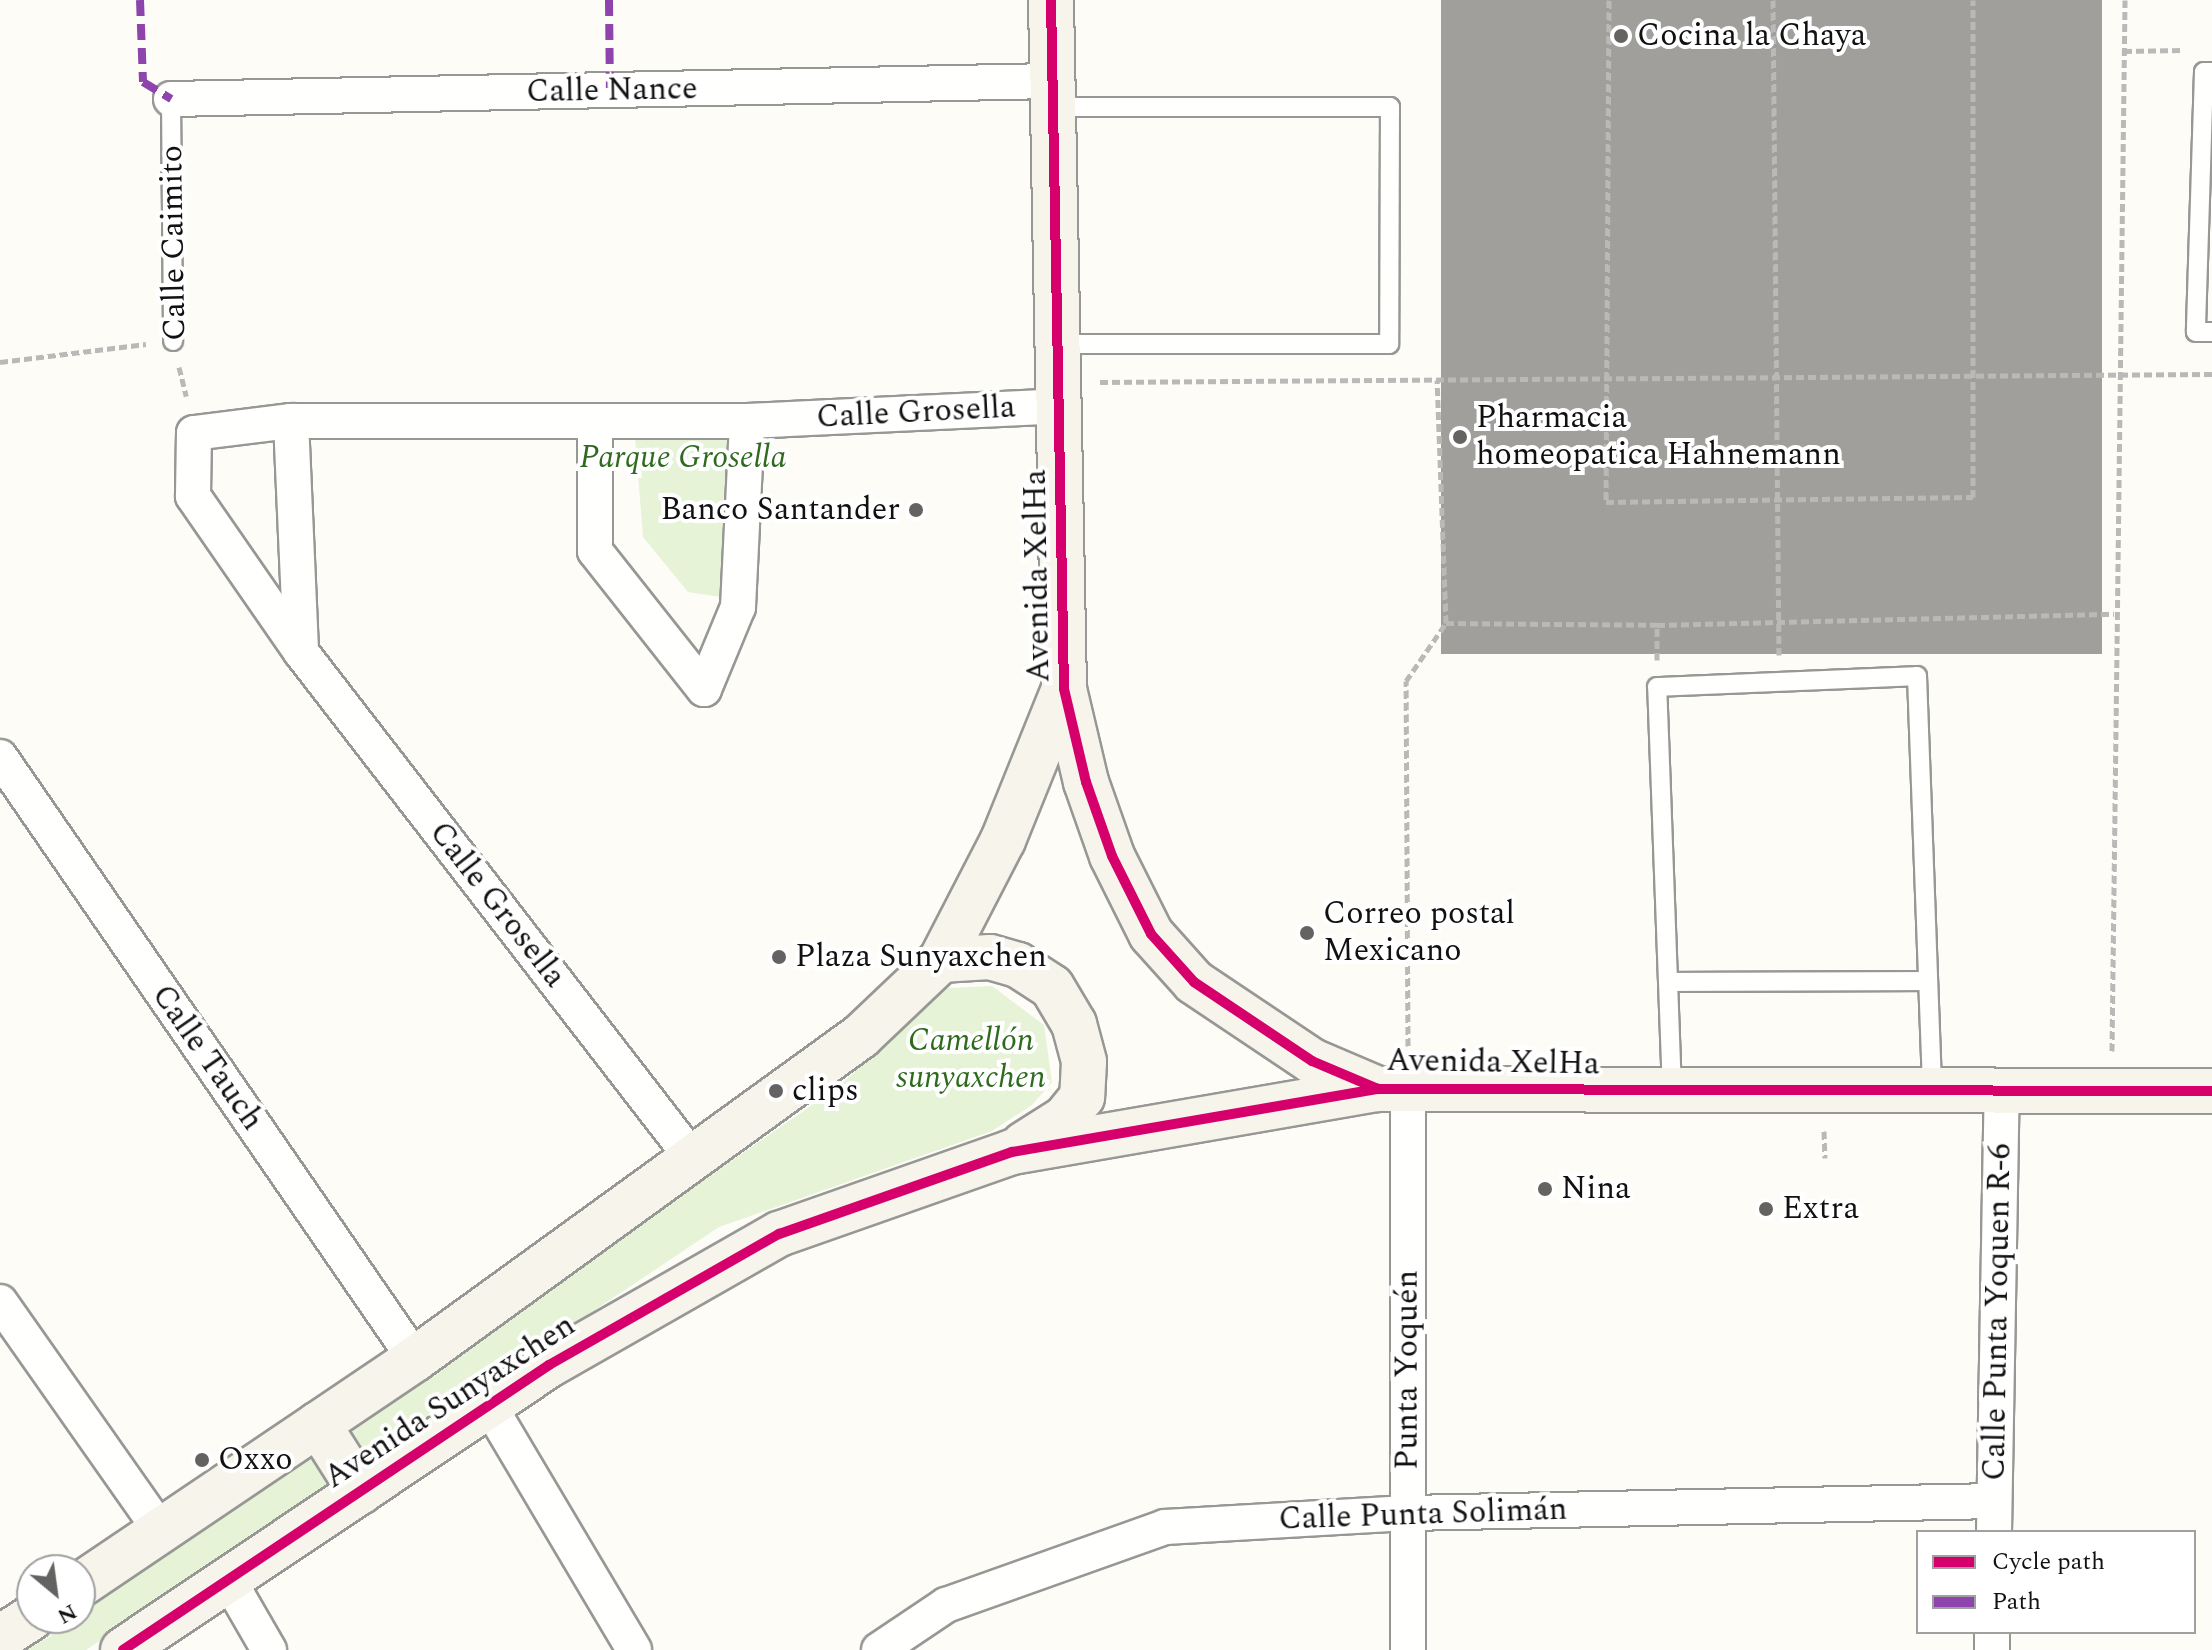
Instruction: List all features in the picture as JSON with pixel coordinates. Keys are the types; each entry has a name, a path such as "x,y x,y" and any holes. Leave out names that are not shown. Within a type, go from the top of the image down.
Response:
{"street":[{"name":"Avenida XelHa","path":"1051,0 1064,689 1086,782 1112,856 1151,934 1194,982 1312,1061 1393,1090 2212,1091"},
{"name":"Calle Nance","path":"171,99 1054,94"},
{"name":"Calle Grosella","path":"693,1159 301,652 193,496 194,433 291,421 747,421 1059,377"},
{"path":"291,421 301,652"},
{"path":"595,421 595,551 704,689 738,607 747,421"},
{"name":"Avenida Sunyaxchen","path":"96,1574 415,1359 861,1036 941,960 1003,840 1064,689"},
{"name":"Calle Tauch","path":"0,757 415,1359"},
{"path":"941,960 990,957 1018,965 1052,987 1074,1024 1084,1062 1082,1097 1065,1118 1012,1152"},
{"name":"Avenida Sunyaxchen","path":"123,1650 549,1365 779,1234 1012,1152 1393,1090"},
{"name":"Punta Yoquén","path":"1393,1090 1408,1513 1408,1650"},
{"name":"Calle Punta Yoquen R-6","path":"1994,1517 2002,1091"},
{"path":"0,1302 161,1531"},
{"path":"490,1407 634,1650"},
{"path":"318,1424 361,1492"},
{"name":"Calle Punta Solimán","path":"879,1650 946,1605 1165,1527 1408,1513 1994,1517"},
{"path":"228,1579 269,1650"}],"lane":[{"path":"2212,72 2204,72 2196,332 2212,332"},
{"path":"1054,94 1390,107 1389,344 1059,377"},
{"name":"Calle Caimito","path":"171,99 173,341"},
{"path":"1672,1091 1657,687 1917,676 1932,1091"},
{"path":"1668,982 1928,981"}],"path":[{"path":"1609,0 1606,502 1973,497 1973,0"},
{"path":"1773,0 1779,682"},
{"path":"2112,1062 2114,614 2125,0"},
{"path":"2124,51 2197,50"},
{"path":"0,362 173,341"},
{"path":"1059,377 1437,380 2212,374"},
{"path":"1393,1090 1406,681 1446,623 1437,380"},
{"path":"1446,623 1779,622 2114,614"}],"green space":[{"name":"Parque Grosella","path":"730,410 727,598 688,592 643,537 633,412"},
{"name":"Camellón sunyaxchen","path":"992,986 1044,1025 1052,1082 1032,1105 992,1131 719,1227 86,1650 27,1650 54,1634 96,1634 96,1602 838,1087 947,988"}],"building":[{"path":"1441,0 2102,0 2102,654 1441,654"}],"marked path":[{"path":"140,0 143,82 171,99"},
{"path":"609,0 610,92"}],"cycle path":[{"path":"1051,0 1064,689 1086,782 1112,856 1151,934 1194,982 1312,1061 1378,1089 2212,1091"},
{"path":"123,1650 549,1365 779,1234 1012,1152 1378,1089"}],"place":[{"name":"Cocina la Chaya","path":"1621,36"},
{"name":"Pharmacia homeopatica Hahnemann","path":"1460,437"},
{"name":"Banco Santander","path":"916,510"},
{"name":"Correo postal Mexicano","path":"1307,933"},
{"name":"Plaza Sunyaxchen","path":"779,957"},
{"name":"clips","path":"776,1091"},
{"name":"Nina","path":"1545,1189"},
{"name":"Extra","path":"1766,1209"},
{"name":"Oxxo","path":"202,1460"}]}
